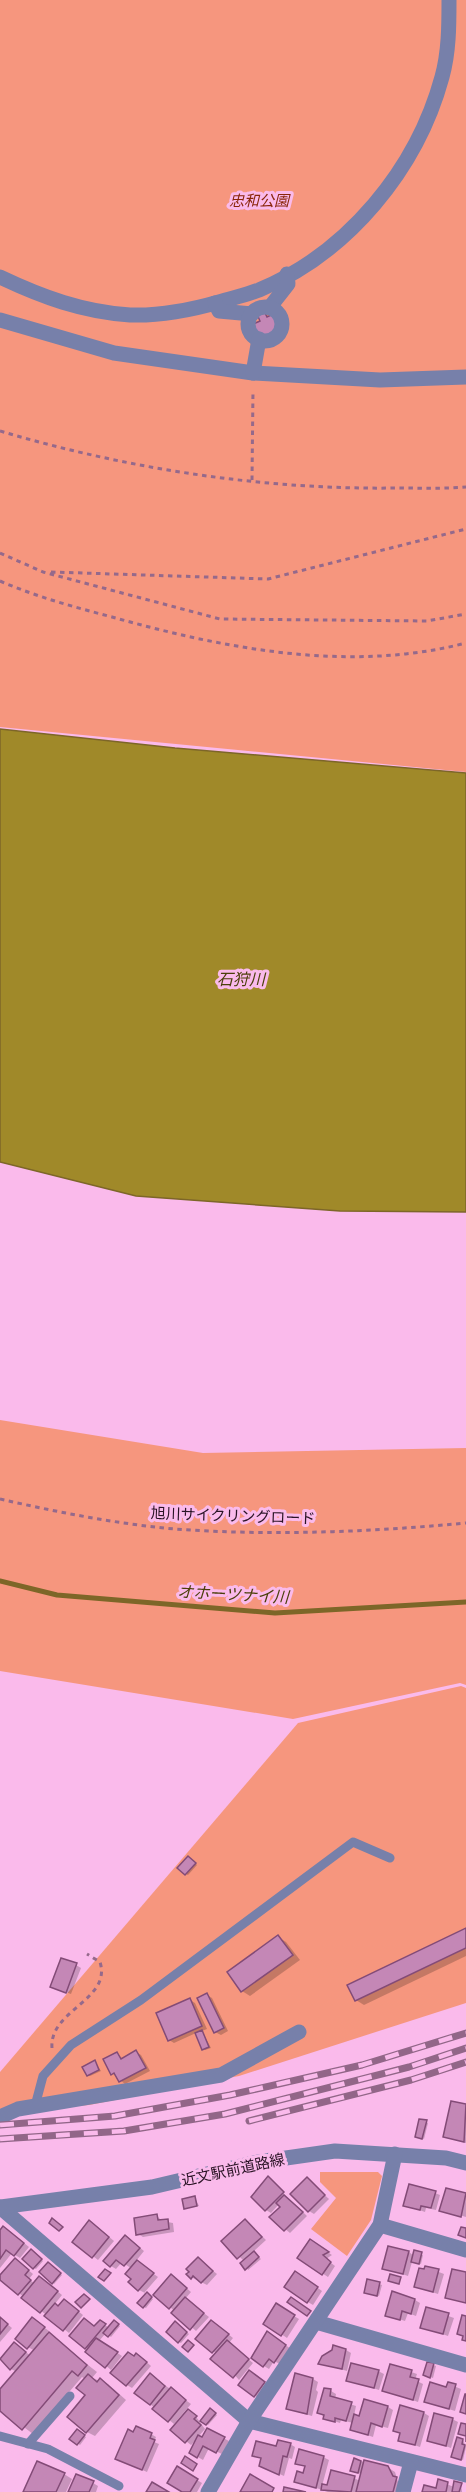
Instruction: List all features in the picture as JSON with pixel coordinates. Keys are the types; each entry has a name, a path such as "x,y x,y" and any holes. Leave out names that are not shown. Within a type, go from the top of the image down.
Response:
{"street":[{"path":"0,277 62,304 131,315 192,310 258,290 287,274 332,245 371,209 399,174 423,129 442,76 448,35 449,0"},
{"path":"270,308 288,284 287,274"},
{"path":"215,303 219,311 252,314"},
{"path":"259,308 270,308 281,317 281,330 272,340 259,339 250,330 248,324 252,314 259,308"},
{"path":"0,320 114,353 254,373 380,380 466,376"},
{"path":"254,373 259,339"},
{"path":"0,2117 18,2109 221,2075 299,2032"},
{"name":"近文駅前道路線","path":"0,2207 152,2187 258,2162 335,2151 446,2158 466,2163"},
{"path":"208,2492 249,2421 380,2225 395,2154"},
{"path":"0,2207 249,2421 466,2475"},
{"path":"380,2225 466,2250"},
{"path":"316,2322 466,2365"},
{"path":"403,2492 411,2462"}],"lane":[{"path":"35,2106 43,2076 71,2045 141,2000 353,1842 390,1858"},
{"path":"28,2444 70,2396"},
{"path":"0,2436 48,2449 119,2486"}],"path":[{"path":"252,480 254,373"},
{"path":"0,431 60,449 158,468 252,480 344,489 466,486"},
{"path":"43,572 268,579 466,529"},
{"path":"0,553 43,572 220,619 427,621 466,614"},
{"path":"0,581 34,596 192,639 326,657 435,651 466,643"},
{"name":"旭川サイクリングロード","path":"0,1499 51,1511 175,1528 319,1532 466,1522"},
{"path":"54,2064 52,2039 58,2026 98,1986 104,1972 100,1962 87,1954"}],"green space":[{"name":"忠和公園","path":"0,0 466,0 466,772 0,727"},
{"path":"0,1420 203,1453 466,1448 466,1685 460,1683 293,1719 0,1671"},
{"path":"461,1686 466,1688 466,2003 239,2076 89,2105 0,2112 0,2072 298,1723"},
{"path":"320,2172 378,2172 382,2176 371,2220 347,2256 311,2229 336,2198 320,2182"}],"water":[{"name":"石狩川","path":"0,729 175,748 466,773 466,1212 340,1211 136,1196 0,1162"}],"building":[{"path":"264,311 267,317 275,313 281,323 274,334 266,338 256,334 251,325 260,321 257,314"},
{"path":"188,1856 196,1863 185,1875 177,1868"},
{"path":"466,1928 466,1948 355,2001 347,1985"},
{"path":"278,1935 293,1955 241,1992 227,1972"},
{"path":"61,1958 77,1963 66,1993 50,1987"},
{"path":"207,1993 224,2028 214,2033 197,1998"},
{"path":"190,1998 202,2026 168,2041 156,2013"},
{"path":"202,2030 209,2047 202,2050 195,2033"},
{"path":"136,2050 146,2068 119,2082 114,2073 111,2075 103,2059 117,2052 121,2059"},
{"path":"95,2060 99,2070 87,2076 82,2067"},
{"path":"451,2101 466,2104 464,2142 443,2137"},
{"path":"419,2119 427,2120 422,2139 415,2137"},
{"path":"268,2176 284,2192 265,2211 251,2197"},
{"path":"307,2177 325,2195 308,2212 290,2194"},
{"path":"409,2184 436,2191 431,2208 421,2206 420,2210 403,2206"},
{"path":"446,2188 466,2193 461,2217 439,2211"},
{"path":"284,2195 303,2212 284,2231 269,2217 280,2207 276,2203"},
{"path":"195,2196 197,2206 184,2209 182,2199"},
{"path":"157,2214 158,2220 168,2219 169,2229 136,2235 134,2218"},
{"path":"52,2218 63,2227 59,2231 49,2223"},
{"path":"245,2219 262,2237 237,2259 221,2241"},
{"path":"89,2220 109,2237 92,2258 72,2242"},
{"path":"3,2226 24,2243 14,2256 6,2250 0,2259 0,2230"},
{"path":"461,2227 466,2228 466,2238 458,2235"},
{"path":"125,2235 140,2248 124,2266 116,2260 110,2267 103,2261"},
{"path":"310,2239 329,2252 323,2255 331,2262 322,2275 297,2258"},
{"path":"388,2246 409,2251 403,2274 382,2269"},
{"path":"31,2249 42,2259 33,2269 22,2259"},
{"path":"414,2250 422,2252 419,2264 411,2262"},
{"path":"254,2251 259,2257 245,2270 240,2263"},
{"path":"198,2257 213,2271 201,2283 193,2276 191,2279 186,2274 189,2272 186,2269"},
{"path":"15,2258 29,2270 25,2275 31,2280 18,2295 0,2280 0,2275"},
{"path":"137,2260 154,2273 138,2291 128,2282 131,2279 125,2274"},
{"path":"48,2262 61,2273 52,2284 39,2272"},
{"path":"425,2266 439,2269 433,2292 414,2287 419,2268 424,2269"},
{"path":"105,2269 111,2273 104,2281 98,2277"},
{"path":"452,2269 466,2272 466,2303 445,2298"},
{"path":"295,2271 318,2287 307,2303 284,2287"},
{"path":"171,2274 187,2288 169,2309 153,2295"},
{"path":"390,2274 401,2277 399,2284 388,2281"},
{"path":"39,2276 58,2291 40,2313 21,2298"},
{"path":"367,2279 380,2282 377,2296 364,2293"},
{"path":"392,2291 415,2299 411,2314 402,2311 400,2320 385,2316"},
{"path":"147,2292 152,2297 143,2308 137,2303"},
{"path":"84,2294 90,2299 81,2308 75,2302"},
{"path":"185,2297 204,2313 190,2330 171,2313"},
{"path":"291,2297 311,2311 307,2316 287,2302"},
{"path":"64,2299 79,2311 63,2331 44,2316 55,2303 58,2306"},
{"path":"276,2303 295,2315 281,2336 263,2324"},
{"path":"426,2307 449,2313 443,2334 420,2328"},
{"path":"462,2315 466,2316 466,2341 462,2340 463,2336 457,2334"},
{"path":"0,2317 8,2324 0,2334"},
{"path":"32,2317 45,2327 27,2349 15,2339"},
{"path":"84,2318 94,2326 100,2320 106,2324 85,2349 69,2336"},
{"path":"114,2320 119,2324 108,2337 103,2333"},
{"path":"211,2320 229,2334 212,2353 195,2339"},
{"path":"175,2321 187,2332 178,2343 166,2332"},
{"path":"267,2331 286,2345 274,2363 269,2359 263,2367 251,2358"},
{"path":"49,2332 87,2365 78,2376 72,2371 22,2430 0,2411 0,2389"},
{"path":"96,2338 118,2352 105,2368 85,2352"},
{"path":"188,2340 194,2345 188,2352 182,2347"},
{"path":"227,2340 249,2359 233,2378 210,2359"},
{"path":"14,2342 26,2352 10,2370 0,2359"},
{"path":"333,2345 346,2349 342,2369 318,2364 322,2356 332,2350"},
{"path":"128,2352 134,2356 136,2353 147,2362 126,2386 110,2373"},
{"path":"427,2362 434,2363 430,2378 423,2375"},
{"path":"351,2363 379,2370 374,2388 346,2381"},
{"path":"390,2364 412,2370 410,2377 419,2379 413,2400 382,2391"},
{"path":"249,2370 265,2382 254,2397 238,2385"},
{"path":"150,2373 165,2386 150,2405 134,2393"},
{"path":"295,2373 313,2378 307,2414 286,2409"},
{"path":"88,2374 97,2382 100,2378 119,2395 86,2433 67,2417 85,2395 76,2388"},
{"path":"430,2382 446,2387 448,2382 456,2384 449,2409 424,2402"},
{"path":"171,2387 186,2400 168,2422 152,2409"},
{"path":"324,2388 331,2389 330,2396 352,2402 346,2421 335,2418 335,2422 323,2419 324,2415 317,2413"},
{"path":"466,2394 466,2414 460,2412"},
{"path":"364,2399 388,2406 382,2427 371,2423 368,2435 350,2430 354,2414 359,2416"},
{"path":"400,2405 424,2412 415,2445 398,2441 400,2433 393,2431"},
{"path":"210,2408 216,2413 206,2425 200,2421"},
{"path":"188,2409 197,2416 194,2419 201,2425 185,2443 170,2430"},
{"path":"434,2413 453,2418 446,2446 427,2441"},
{"path":"461,2423 466,2424 466,2436 458,2434"},
{"path":"136,2426 152,2433 150,2438 155,2440 142,2470 115,2459 128,2429 133,2432"},
{"path":"207,2428 225,2437 216,2453 203,2446 197,2458 189,2453 198,2435 202,2437"},
{"path":"77,2429 85,2435 77,2445 69,2439"},
{"path":"457,2437 463,2439 462,2444 465,2445 461,2460 451,2457"},
{"path":"278,2440 291,2443 287,2457 283,2456 279,2475 259,2466 261,2458 252,2456 256,2441 276,2446"},
{"path":"299,2449 324,2456 316,2488 294,2482 297,2471 303,2473 305,2466 295,2464"},
{"path":"185,2456 197,2464 193,2471 181,2463"},
{"path":"354,2458 361,2461 358,2473 350,2471"},
{"path":"364,2460 388,2466 393,2476 397,2477 393,2492 356,2492"},
{"path":"37,2461 65,2473 56,2492 23,2492"},
{"path":"177,2466 198,2479 190,2492 182,2492 167,2483"},
{"path":"331,2470 355,2476 351,2492 321,2490 322,2484 327,2485"},
{"path":"76,2474 94,2481 89,2492 68,2492"},
{"path":"250,2474 274,2488 272,2492 240,2492"},
{"path":"438,2479 448,2482 446,2492 422,2492 424,2485 436,2488"},
{"path":"454,2481 462,2483 459,2492 452,2492"},
{"path":"152,2482 169,2492 146,2492"},
{"path":"284,2487 306,2492 283,2492"}],"waterway":[{"name":"オホーツナイ川","path":"0,1581 57,1595 275,1613 466,1602"}],"railway":[{"path":"0,2125 115,2116 230,2095 362,2065 466,2033"},
{"path":"0,2139 124,2131 225,2114 409,2067 466,2048"},
{"path":"249,2121 411,2080 466,2062"}]}
